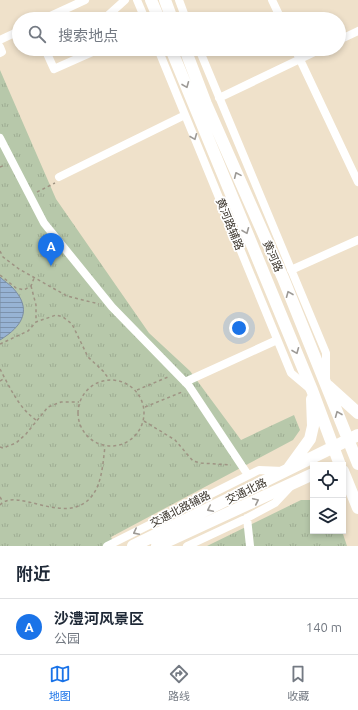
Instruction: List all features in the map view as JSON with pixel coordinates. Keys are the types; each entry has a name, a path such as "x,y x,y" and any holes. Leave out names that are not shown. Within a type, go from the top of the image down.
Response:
{"main road":[{"path":"151,0 155,12"},
{"path":"165,0 169,12"},
{"name":"黄河路","path":"174,56 312,390 337,462"},
{"name":"黄河路","path":"187,56 283,278 326,385 353,437 357,457"},
{"path":"326,385 358,413"},
{"path":"286,471 310,439 313,426 312,390"},
{"name":"交通北路","path":"133,546 353,437"},
{"path":"345,462 357,457"},
{"name":"交通北路","path":"157,546 310,476"},
{"path":"293,484 310,483"},
{"name":"黄河路","path":"346,483 358,509"},
{"path":"346,498 358,509"}],"street":[{"path":"59,12 85,0"},
{"path":"112,12 125,0"},
{"path":"138,0 142,12"},
{"path":"179,0 183,12"},
{"path":"272,0 278,12"},
{"path":"346,37 358,31"},
{"path":"0,40 12,34"},
{"path":"0,47 2,52 0,53"},
{"path":"48,56 54,69 83,56"},
{"name":"黄河路辅路","path":"161,56 291,373 312,390"},
{"path":"202,56 326,353 326,385"},
{"path":"298,56 358,182"},
{"path":"218,98 306,56"},
{"path":"59,178 186,115"},
{"path":"0,138 44,222 112,307 188,385 248,475"},
{"path":"292,270 358,240"},
{"path":"188,385 277,340"},
{"name":"交通北路辅路","path":"107,546 259,470 286,471"},
{"path":"187,546 275,503 293,484"},
{"path":"247,518 250,546"}],"path":[{"path":"30,196 60,180 59,178"},
{"path":"0,251 1,257 19,270 67,296 112,307"},
{"path":"0,275 16,288 24,290 31,286"},
{"path":"34,278 31,286 36,305 36,322"},
{"path":"0,344 28,331 36,322 56,315 63,317 72,324 88,357 109,379"},
{"path":"0,369 12,392 27,414 36,420"},
{"path":"136,391 177,373"},
{"path":"0,381 5,378"},
{"path":"109,379 129,385 136,391 144,407 143,420 140,430 125,444 115,447 105,446 88,438 82,430 77,416 79,402 84,393 99,381 109,379"},
{"path":"144,407 188,385"},
{"path":"0,447 4,448 16,443 48,407 61,402 79,402"},
{"path":"143,420 175,440 193,461 242,466"},
{"path":"0,505 3,502 12,500 24,500 53,508 69,508 82,504 92,496 97,487 102,472 105,446"},
{"path":"0,497 3,502"}],"green space":[{"path":"0,70 56,199 149,333 190,371 241,440 294,415 300,430 293,440 111,537 115,546 0,546"},
{"path":"301,500 310,500 310,534 343,534 347,546 207,546"}],"water":[{"path":"0,277 12,287 18,295 22,303 23,310 22,316 15,329 0,340"}],"place":[{"name":"沙澧河风景区","path":"51,266"}]}
